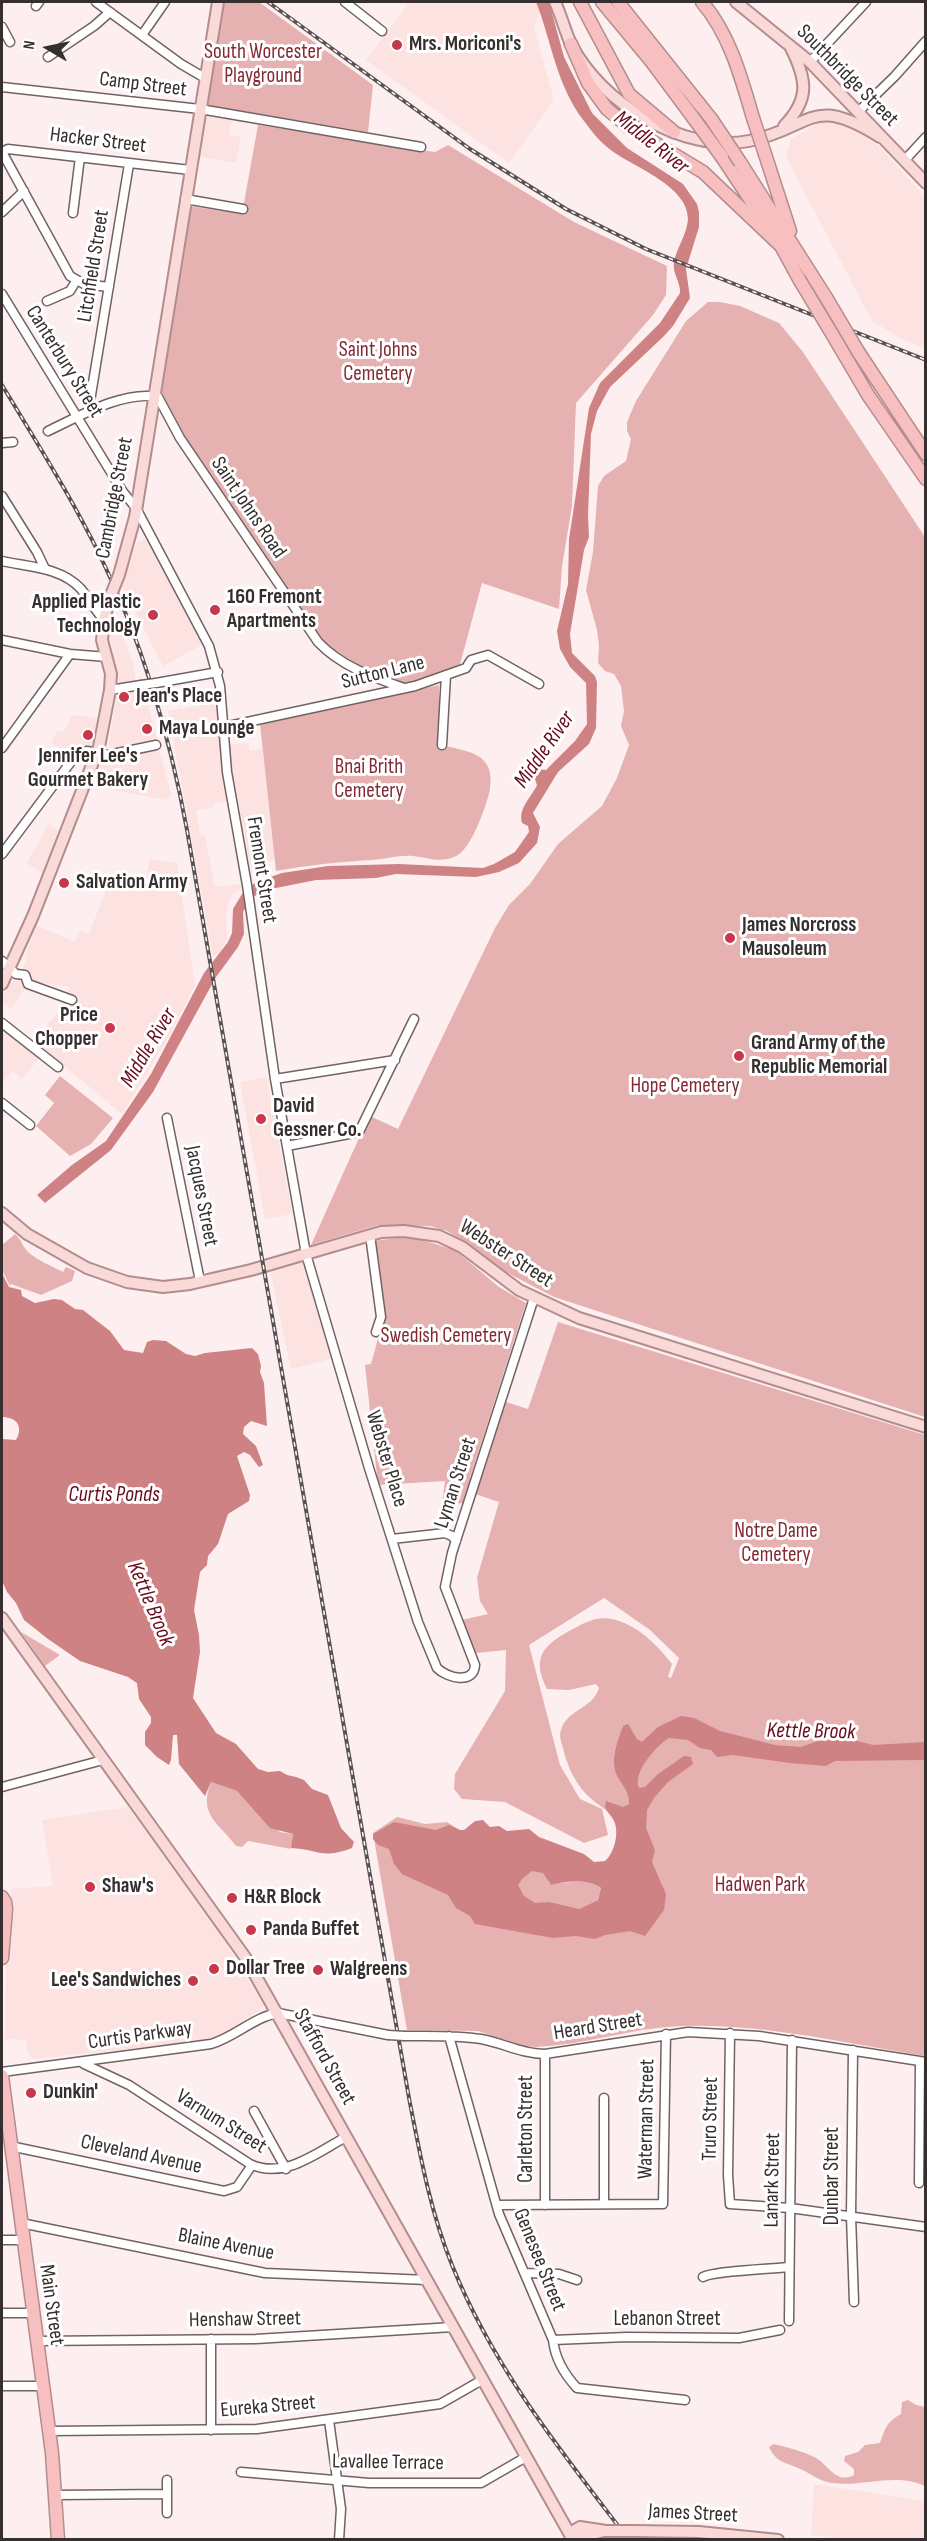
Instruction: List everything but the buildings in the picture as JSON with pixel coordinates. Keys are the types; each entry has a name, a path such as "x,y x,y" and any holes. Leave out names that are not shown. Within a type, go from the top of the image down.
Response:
{"highway":[{"path":"580,2 629,94 674,132"},
{"path":"602,2 651,61 722,157 781,246 868,395 926,479"},
{"path":"618,2 712,120 796,249 859,353 926,454"},
{"path":"702,2 720,27 733,53 796,249"},
{"path":"572,44 588,83 607,109 630,128 703,172 781,246"},
{"path":"2,1897 6,1909 2,1958"},
{"name":"Main Street","path":"2,2074 5,2132 10,2146 49,2431 58,2540"}],"main road":[{"name":"Cambridge Street","path":"2,984 6,964 97,752 110,690 111,674 102,640 104,620 132,531 218,2"},
{"path":"555,2 572,44 599,81 638,115 674,132 712,141 737,143 753,140 827,114 858,112"},
{"name":"Southbridge Street","path":"736,2 810,62 926,183"},
{"path":"780,130 800,106 804,88 801,70 788,43"},
{"path":"827,114 857,122 880,136"},
{"name":"Webster Street","path":"5,1216 20,1228 87,1268 116,1279 163,1287 251,1270 370,1234 404,1231 447,1239 462,1247 508,1284 534,1298 595,1323 926,1428"},
{"name":"Stafford Street","path":"2,1618 226,1928 278,2013 571,2536"},
{"name":"James Street","path":"571,2536 580,2527 606,2531 778,2540"}],"street":[{"path":"96,2 181,64 205,78"},
{"path":"142,35 165,2"},
{"path":"347,2 382,31"},
{"path":"810,62 865,2"},
{"path":"48,57 94,26 110,12"},
{"path":"2,27 10,42"},
{"path":"858,112 926,41"},
{"name":"Camp Street","path":"2,87 200,109 421,147"},
{"path":"904,161 926,137"},
{"name":"Hacker Street","path":"2,152 8,149 190,170"},
{"path":"2,152 70,276 76,281 109,287"},
{"path":"73,213 80,157"},
{"name":"Litchfield Street","path":"94,410 90,401 129,164"},
{"path":"2,212 24,190"},
{"path":"185,199 243,209"},
{"path":"47,301 70,291 76,281"},
{"name":"Canterbury Street","path":"2,294 123,492 136,508"},
{"path":"48,430 132,397 153,396"},
{"name":"Saint Johns Road","path":"153,396 158,396 180,438 318,642 337,658 376,679 404,688"},
{"path":"2,443 13,442"},
{"path":"2,496 45,569"},
{"name":"Fremont Street","path":"136,508 209,646 218,672 227,772 247,885 274,1079 306,1254"},
{"path":"2,561 45,569 74,583 104,620"},
{"path":"2,640 70,654 107,657"},
{"path":"2,748 70,654"},
{"name":"Sutton Lane","path":"224,728 404,688 466,668 471,660 488,655 539,684"},
{"path":"110,690 218,672"},
{"path":"442,745 446,675"},
{"path":"376,679 378,694"},
{"path":"2,854 76,755 87,751 108,755 156,745"},
{"path":"6,964 16,974 25,975 28,984 72,1000"},
{"path":"287,1146 359,1132 414,1019"},
{"path":"2,1023 58,1068"},
{"path":"274,1079 395,1060"},
{"path":"2,1103 30,1125"},
{"name":"Jacques Street","path":"167,1118 200,1281"},
{"path":"370,1234 381,1317 376,1332"},
{"name":"Webster Place","path":"306,1254 369,1468 433,1662 441,1672 465,1678 471,1676"},
{"name":"Lyman Street","path":"471,1676 475,1671 474,1659 445,1587 456,1541 534,1298"},
{"path":"392,1539 445,1533 456,1541"},
{"path":"2,1787 103,1760"},
{"name":"Heard Street","path":"278,2013 388,2034 480,2039 530,2053 545,2054 688,2032 730,2033 792,2040 923,2061"},
{"name":"Curtis Parkway","path":"2,2074 211,2044 229,2038 270,2015 278,2013"},
{"name":"Truro Street","path":"730,2033 730,2204 790,2208"},
{"name":"Waterman Street","path":"604,2204 663,2204 666,2034"},
{"name":"Genesee Street","path":"449,2036 499,2214 553,2340 555,2352 567,2375 578,2388 685,2400"},
{"name":"Lanark Street","path":"789,2321 792,2040"},
{"name":"Dunbar Street","path":"853,2050 851,2217 854,2302"},
{"name":"Carleton Street","path":"545,2054 545,2205"},
{"path":"919,2183 923,2061"},
{"name":"Varnum Street","path":"81,2063 129,2085 252,2165 270,2170 286,2169 346,2137"},
{"path":"498,2205 604,2204 604,2098"},
{"path":"254,2111 286,2169"},
{"name":"Cleveland Avenue","path":"10,2146 224,2191 237,2187 252,2165"},
{"path":"790,2208 926,2228"},
{"name":"Blaine Avenue","path":"21,2223 265,2273 427,2280"},
{"path":"2,2240 23,2240"},
{"path":"703,2277 717,2273 789,2267"},
{"path":"525,2273 558,2274 577,2280"},
{"path":"2,2313 32,2313"},
{"name":"Henshaw Street","path":"36,2342 256,2339 453,2327"},
{"name":"Lebanon Street","path":"553,2340 637,2337 739,2338 780,2331"},
{"path":"211,2339 211,2430"},
{"name":"Eureka Street","path":"49,2431 257,2429 440,2404 482,2380"},
{"path":"2,2386 42,2386"},
{"path":"329,2420 341,2509 339,2540"},
{"name":"Lavallee Terrace","path":"242,2472 369,2483 481,2483 526,2457"},
{"path":"167,2480 167,2513"},
{"path":"56,2495 167,2494"},
{"path":"52,2540 58,2526"}],"shaded area":[{"path":"405,2 536,2 540,10 534,28 554,100 509,163 366,60 407,6"},
{"path":"203,115 232,120 229,135 241,137 236,163 196,156"},
{"path":"820,122 847,125 879,146 925,197 925,348 900,338 872,321 786,157 791,139"},
{"name":"Applied Plastic Technology","path":"145,540 149,542 202,645 163,666 122,586 137,542"},
{"path":"113,611 133,663 136,681 119,684 109,626"},
{"path":"144,691 157,739 108,749 117,694"},
{"path":"215,703 221,746 248,743 250,751 262,748 275,859 251,869 238,800 214,803 214,807 196,810 200,835 205,835 215,887 241,884 241,889 234,892 228,903 227,939 219,953 213,956 168,711"},
{"path":"72,715 97,718 92,747 81,747 69,755 51,742 58,731 64,731"},
{"path":"158,745 171,794 166,800 92,786 101,761"},
{"path":"49,824 58,831 42,873 27,863"},
{"path":"150,859 177,863 195,985 170,1035 122,1114 34,1041 65,1003 69,986 22,982 21,985 27,987 11,1009 2,1001 2,996 13,981 16,981 26,962 27,950 36,925 75,942 79,931 89,934 112,875 146,881"},
{"path":"2,1027 39,1058 22,1079 12,1071 2,1084"},
{"name":"David Gessner Co.","path":"267,1077 292,1214 265,1219 240,1082"},
{"path":"305,1260 331,1359 291,1369 270,1270"},
{"path":"128,1807 219,1932 264,2006 239,2025 215,2038 33,2059 27,2052 26,2040 5,2039 6,1961 11,1889 53,1886 42,1820"},
{"path":"814,2484 925,2501 925,2539 841,2539 811,2535"}],"green space":[{"name":"South Worcester Playground","path":"223,2 259,2 373,85 368,132 206,105"},
{"name":"Saint Johns Cemetery","path":"258,125 435,152 448,145 574,222 667,266 666,295 653,315 576,403 572,506 562,566 559,609 482,583 459,668 408,683 398,682 363,668 326,644 292,598 189,444 160,389 189,206 242,214"},
{"name":"Hope Cemetery","path":"708,302 740,306 779,323 803,352 925,537 925,1417 554,1297 498,1268 470,1245 447,1231 430,1226 378,1225 311,1245 359,1138 362,1139 372,1117 398,1129 495,928 509,905 530,884 558,844 602,806 617,778 629,745 621,726 624,711 621,686 614,674 605,671 598,663 597,630 586,590 593,552 598,486 604,476 626,461 631,439 627,431 627,422 636,401 686,321"},
{"name":"Bnai Brith Cemetery","path":"439,685 439,744 476,755 488,767 491,776 486,805 463,850 458,855 447,859 403,856 276,871 260,724"},
{"path":"60,1076 113,1118 91,1144 70,1156 36,1126 54,1103 45,1095"},
{"path":"15,1234 27,1251 37,1258 63,1272 66,1267 75,1271 72,1281 41,1295 11,1284 10,1286 2,1270 2,1245"},
{"name":"Swedish Cemetery","path":"409,1236 455,1250 499,1287 526,1303 464,1503 442,1504 445,1481 378,1485 365,1365 371,1364 384,1317 374,1241"},
{"path":"558,1322 925,1435 925,2056 803,2035 711,2026 662,2027 554,2046 536,2047 523,2046 478,2031 407,2030 373,1833 397,1817 425,1824 447,1822 543,1873 547,1876 549,1883 583,1882 601,1888 598,1900 579,1909 594,1912 610,1871 618,1829 608,1812 588,1796 575,1780 560,1734 564,1723 596,1695 599,1688 596,1684 569,1690 547,1689 542,1678 540,1659 543,1652 555,1640 589,1621 604,1618 633,1627 654,1643 672,1664 668,1677 671,1678 679,1658 650,1630 604,1598 529,1645 560,1765 580,1799 602,1809 608,1835 584,1843 505,1802 462,1799 454,1789 455,1774 505,1691 506,1650 476,1653 462,1620 488,1614 480,1601 477,1578 499,1502 475,1494 506,1402 528,1409","holes":["623,1726 631,1807 624,1807 629,1804 628,1796 615,1772 614,1765 616,1745"]},
{"path":"21,1632 60,1655 45,1666"},
{"path":"211,1782 237,1791 280,1832 293,1834 291,1849 248,1841 242,1847 236,1846 208,1810 208,1793"},
{"path":"908,2400 925,2407 925,2486 903,2480 843,2484 827,2482 781,2461 769,2447 774,2444 806,2453 819,2460 837,2475 847,2477 854,2475 854,2469 844,2461 845,2456 858,2452 865,2445 880,2443 889,2423 901,2414 902,2402"}],"water":[{"path":"536,2 549,2 564,57 592,113 627,148 683,184 697,204 699,212 699,227 686,269 690,298 673,326 610,387 597,411 591,434 589,537 584,550 570,634 572,653 595,676 597,682 596,728 589,744 558,772 533,813 540,827 537,843 519,863 499,872 476,877 396,874 376,878 316,880 271,889 252,897 243,912 244,934 238,947 216,977 153,1092 111,1150 45,1203 37,1195 72,1165 106,1141 151,1074 204,973 228,942 232,933 233,909 242,894 256,882 282,873 328,866 399,864 483,868 494,864 515,852 529,832 528,826 522,823 521,818 526,803 537,785 535,779 524,777 523,771 528,768 546,770 575,741 587,724 586,683 570,667 560,649 557,631 568,584 569,539 589,408 600,383 660,323 680,293 674,263 688,219 686,207 670,187 612,151 584,121 567,93"},
{"name":"Curtis Ponds","path":"2,1273 9,1287 21,1290 22,1296 35,1303 54,1299 62,1300 75,1309 83,1310 110,1331 124,1350 143,1353 147,1342 153,1340 166,1341 186,1354 195,1356 252,1348 258,1354 264,1383 267,1426 251,1421 244,1427 243,1434 256,1446 263,1465 259,1467 250,1455 244,1452 237,1456 250,1495 249,1501 228,1514 218,1544 208,1556 207,1565 200,1572 194,1610 200,1652 193,1698 216,1733 236,1744 258,1769 268,1772 280,1771 304,1780 312,1789 328,1795 341,1828 354,1842 352,1848 326,1854 291,1848 293,1834 270,1828 237,1791 211,1782 205,1796 179,1764 177,1735 173,1735 169,1765 145,1745 145,1732 151,1723 151,1717 139,1699 137,1683 128,1677 80,1661 24,1620 2,1581 2,1439 16,1440 19,1427 15,1421 2,1417"},
{"path":"681,1716 694,1718 720,1731 775,1745 801,1747 818,1741 832,1740 854,1740 873,1745 925,1742 925,1760 835,1761 826,1766 733,1755 717,1757 711,1750 700,1748 688,1740 669,1738 646,1760 639,1775 639,1788 645,1787 658,1774 684,1756 691,1757 693,1764 668,1782 647,1810 646,1828 655,1850 652,1862 666,1894 664,1910 645,1936 630,1931 595,1939 576,1936 553,1938 475,1924 470,1916 456,1908 448,1895 402,1874 394,1864 389,1849 378,1845 373,1839 373,1834 394,1822 436,1830 449,1825 464,1830 475,1821 483,1820 490,1827 499,1826 507,1831 529,1829 539,1837 584,1854 594,1862 605,1861 614,1847 616,1835 615,1824 605,1807 606,1801 623,1807 629,1804 627,1793 615,1772 614,1765 616,1745 623,1726 628,1724 637,1739 642,1742 658,1727","holes":["532,1871 543,1873 551,1885 577,1882 596,1885 601,1888 598,1900 579,1909 549,1902 535,1903 524,1896 518,1885"]}],"railway":[{"path":"268,2 470,149 566,209 646,249 926,360"},
{"path":"2,385 55,472 103,562 131,627 164,727 187,830 409,2098 426,2182 444,2245 469,2303 509,2374 554,2441 629,2540"}],"place":[{"name":"Mrs. Moriconi's","path":"397,45"},
{"name":"160 Fremont Apartments","path":"215,610"},
{"name":"Applied Plastic Technology","path":"153,615"},
{"name":"Jean's Place","path":"124,697"},
{"name":"Maya Lounge","path":"147,729"},
{"name":"Jennifer Lee's Gourmet Bakery","path":"88,735"},
{"name":"Salvation Army","path":"64,883"},
{"name":"James Norcross Mausoleum","path":"730,938"},
{"name":"Price Chopper","path":"110,1028"},
{"name":"Grand Army of the Republic Memorial","path":"739,1056"},
{"name":"David Gessner Co.","path":"261,1119"},
{"name":"Shaw's","path":"90,1887"},
{"name":"H&R Block","path":"232,1898"},
{"name":"Panda Buffet","path":"251,1930"},
{"name":"Dollar Tree","path":"214,1969"},
{"name":"Walgreens","path":"318,1970"},
{"name":"Lee's Sandwiches","path":"193,1981"},
{"name":"Dunkin'","path":"31,2093"}],"water label":[{"name":"Middle River","path":"651,143"},
{"name":"Middle River","path":"545,750"},
{"name":"Middle River","path":"149,1048"},
{"name":"Kettle Brook","path":"150,1604"},
{"name":"Kettle Brook","path":"811,1732"}],"park label":[{"name":"Notre Dame Cemetery","path":"776,1544"},
{"name":"Hadwen Park","path":"760,1886"}]}
